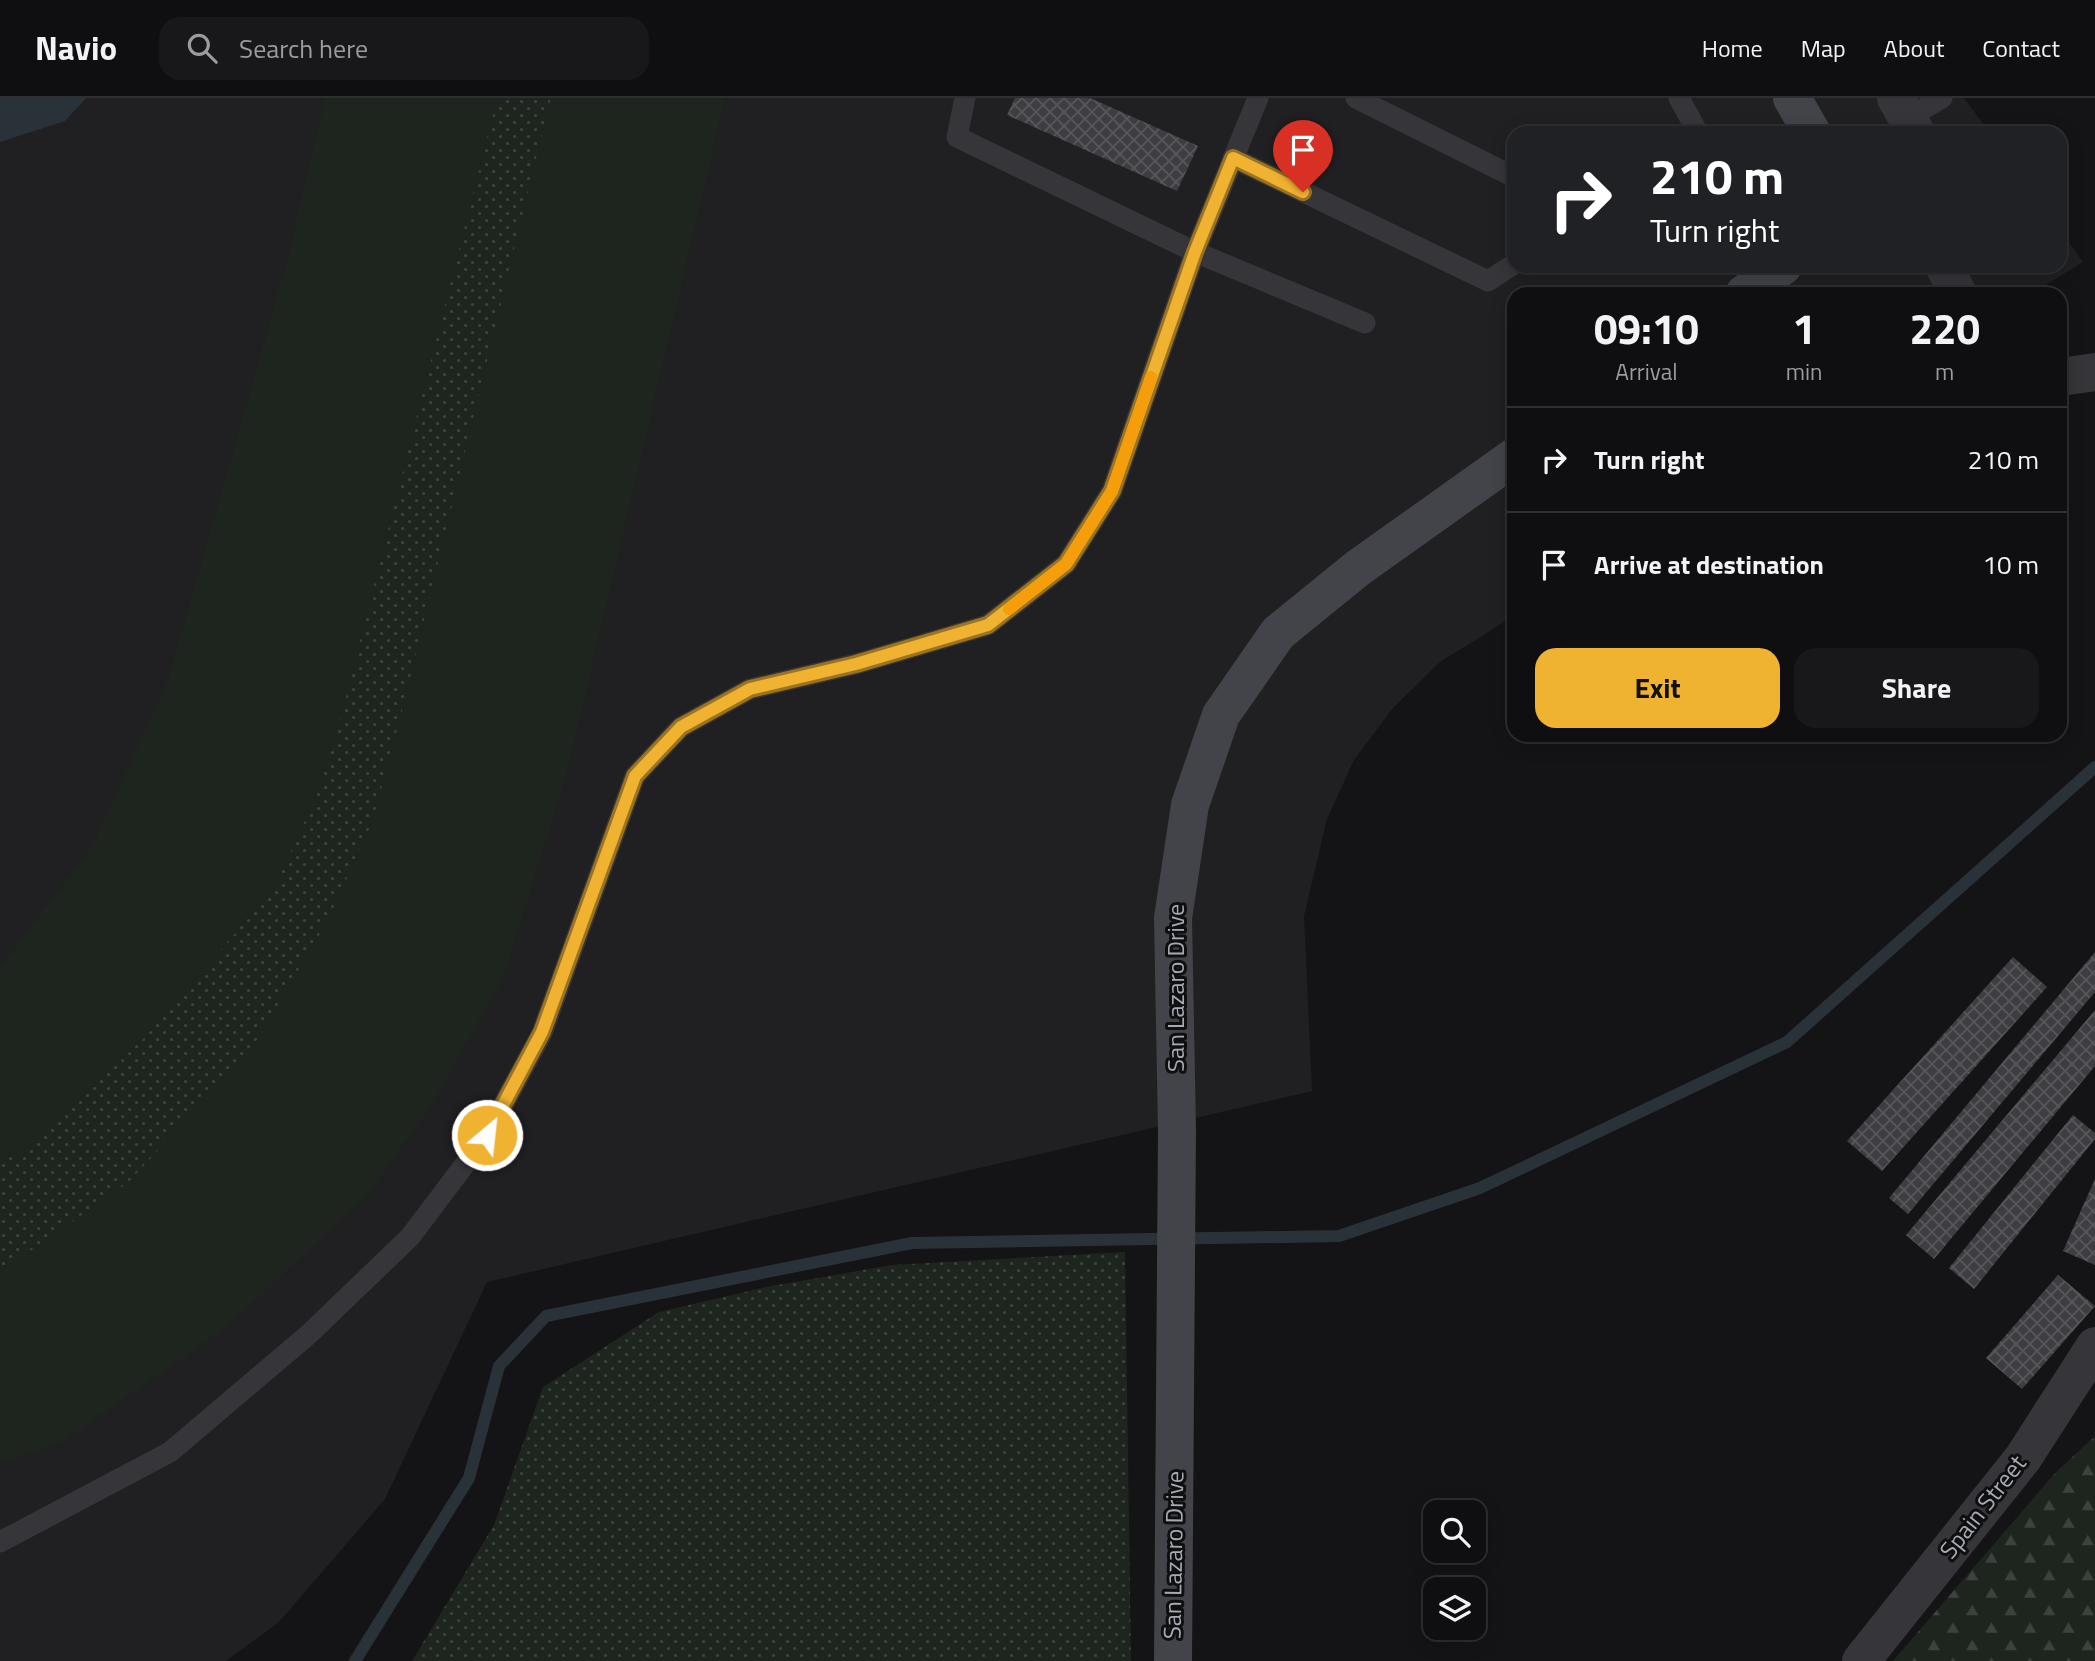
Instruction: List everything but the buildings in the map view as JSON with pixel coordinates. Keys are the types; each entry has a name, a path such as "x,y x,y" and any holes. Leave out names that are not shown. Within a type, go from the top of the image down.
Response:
{"street":[{"path":"1792,98 1808,126"},
{"path":"1754,287 1773,273"},
{"path":"2067,376 2095,372"},
{"name":"San Lazaro Drive","path":"1173,1661 1177,1130 1173,918 1190,805 1222,715 1278,633 1358,568 1507,462"},
{"name":"Spain Street","path":"1861,1661 2023,1458 2095,1346"}],"lane":[{"path":"965,98 957,136 1195,252 1365,323"},
{"path":"0,1542 170,1452 308,1335 410,1237 487,1135 536,1044 635,776 681,727 750,689 856,664 988,625 1066,564 1112,491 1195,252 1258,98"},
{"path":"1356,98 1507,174"},
{"path":"1679,98 1694,126"},
{"path":"1907,116 1942,98"},
{"path":"1233,158 1488,281 1507,269"}],"shaded area":[{"path":"0,98 1964,98 1985,126 1507,126 1507,273 2065,273 2042,287 1507,287 1507,620 1440,662 1393,708 1354,760 1327,819 1304,916 1312,1091 487,1282 385,1499 279,1622 226,1661 0,1661"},
{"path":"0,98 86,98 65,121 0,142"},
{"path":"2067,240 2083,262 2067,272"}],"green space":[{"path":"325,98 497,98 341,716 312,805 274,888 144,1038 27,1148 0,1162 0,968 92,847 168,680 286,266"},
{"path":"497,98 551,98 401,716 372,823 327,922 252,1048 128,1183 0,1272 0,1162 27,1148 144,1038 274,888 312,805 341,716"},
{"path":"551,98 725,98 567,772 503,978 432,1104 369,1193 228,1326 65,1440 0,1463 0,1272 128,1183 252,1048 327,922 372,823 401,716"},
{"path":"1125,1252 1131,1661 412,1661 494,1525 543,1387 659,1312 766,1287 892,1265"},
{"path":"2095,1436 2095,1661 1893,1661 2056,1472"}],"waterway":[{"path":"355,1661 469,1478 499,1366 546,1316 912,1243 1339,1236 1480,1188 1787,1042 2095,767"}],"slow traffic":[{"path":"1009,609 1066,564 1112,491 1151,377"}],"route":[{"path":"487,1135 542,1032 635,776 681,727 750,689 856,664 988,625 1066,564 1112,491 1195,252 1233,158 1303,192"}]}
